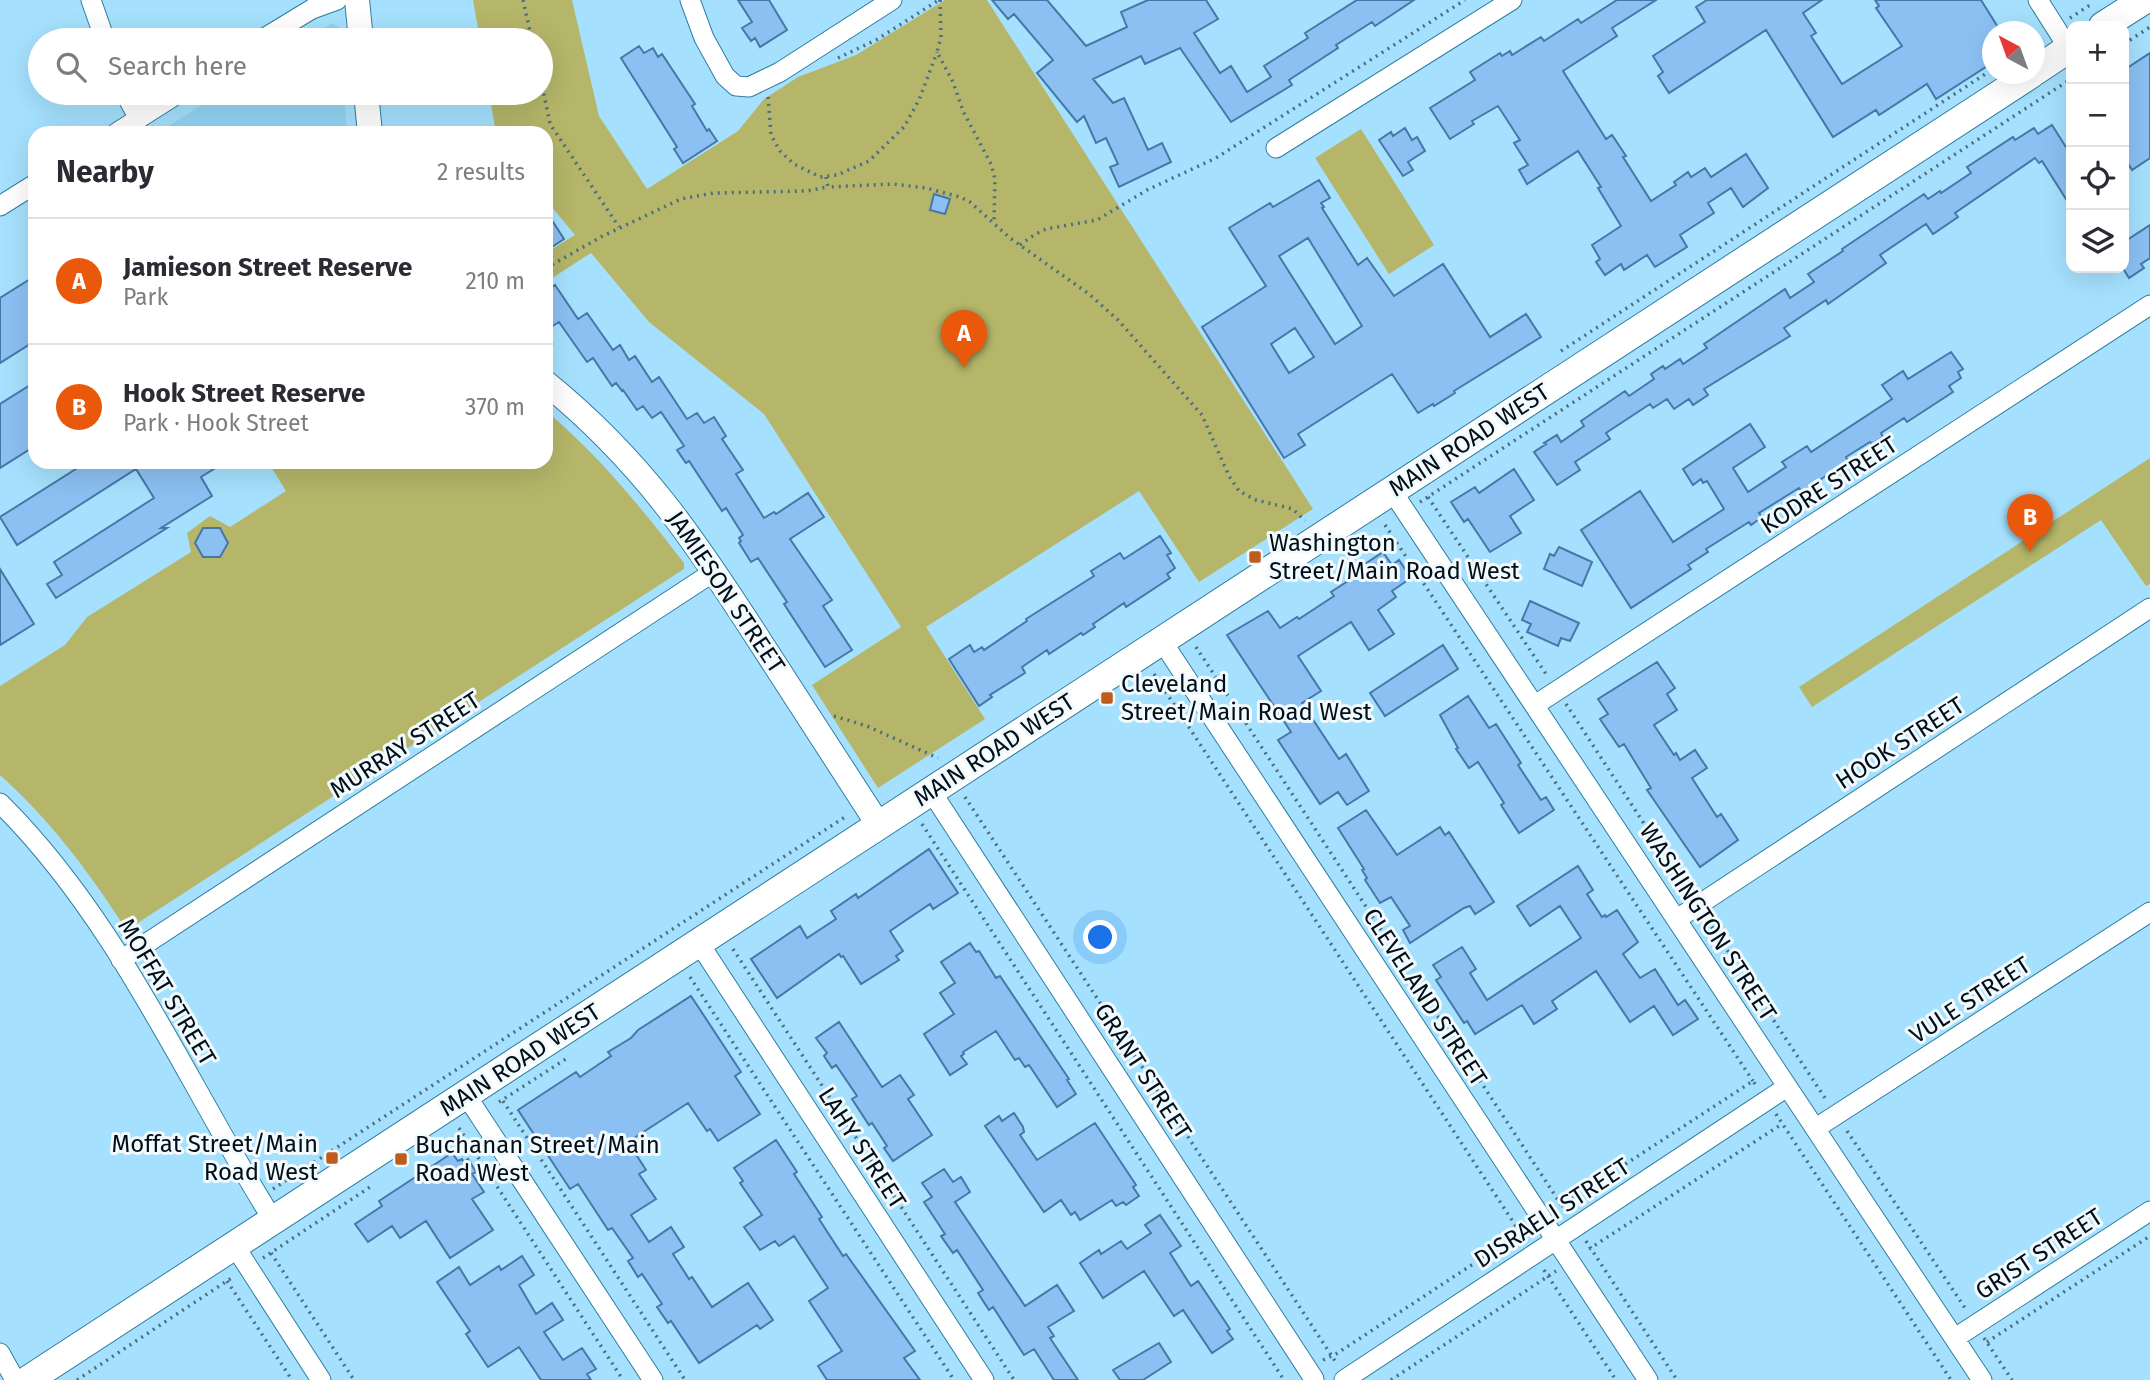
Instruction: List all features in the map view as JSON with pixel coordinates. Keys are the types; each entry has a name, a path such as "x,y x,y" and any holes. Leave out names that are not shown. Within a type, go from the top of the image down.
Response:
{"main road":[{"path":"2111,21 2144,0"},
{"name":"MAIN ROAD WEST","path":"2045,64 2066,51"},
{"name":"MAIN ROAD WEST","path":"28,1380 234,1245 266,1209 466,1095 699,943 872,814 1162,641 1305,528 1392,491 2015,84"}],"street":[{"path":"91,0 101,28"},
{"path":"281,28 312,9 337,0"},
{"path":"357,0 360,28"},
{"path":"690,0 704,38 730,82 743,87 759,84 892,0"},
{"path":"1276,148 1511,0"},
{"path":"2038,0 2066,42"},
{"path":"132,105 139,118"},
{"path":"127,126 160,105"},
{"path":"367,105 369,126"},
{"path":"0,206 28,188"},
{"name":"KODRE STREET","path":"1535,705 2150,305"},
{"name":"JAMIESON STREET","path":"553,389 596,426 647,479 672,510 715,571 872,814"},
{"name":"WASHINGTON STREET","path":"1392,491 1982,1380"},
{"name":"MURRAY STREET","path":"121,960 715,571"},
{"name":"HOOK STREET","path":"1677,919 2150,608"},
{"name":"CLEVELAND STREET","path":"1162,641 1648,1380"},
{"name":"GRANT STREET","path":"929,778 1330,1379"},
{"name":"MOFFAT STREET","path":"0,803 65,875 121,960 266,1209"},
{"name":"VULE STREET","path":"1816,1128 2150,912"},
{"name":"LAHY STREET","path":"699,943 984,1380"},
{"name":"DISRAELI STREET","path":"1330,1379 1534,1255 1787,1087"},
{"path":"466,1095 653,1380"},
{"name":"GRIST STREET","path":"1955,1338 2150,1211"},
{"path":"234,1245 321,1380"},
{"path":"0,1353 15,1380"}],"path":[{"path":"523,0 529,28"},
{"path":"759,84 767,94 771,135 780,151 793,164 820,177 826,177 869,161 892,141 915,108 941,37 940,0"},
{"path":"1020,245 1046,229 1097,220 1147,190 1216,158 1465,0"},
{"path":"2129,41 2150,27"},
{"path":"937,52 953,82 963,111 991,164 995,179 994,222"},
{"path":"1561,351 1982,75"},
{"path":"546,105 551,126"},
{"path":"553,129 619,228"},
{"path":"826,177 828,187"},
{"path":"553,264 664,206 698,195 729,191 807,191 871,184 926,188 960,197 1103,306 1173,381 1207,423 1229,476 1239,491 1256,500 1293,509 1305,528"},
{"path":"1428,497 2012,1380"},
{"path":"1385,525 1753,1080"},
{"path":"1196,646 1677,1380"},
{"path":"1153,674 1616,1380"},
{"path":"802,705 867,726 939,758 929,778"},
{"path":"965,796 1331,1356 1330,1379"},
{"path":"266,1209 872,814"},
{"path":"922,824 1284,1380"},
{"path":"733,949 1014,1380"},
{"path":"690,977 954,1380"},
{"path":"1391,1380 1824,1096"},
{"path":"503,1101 685,1380"},
{"path":"1782,1124 1951,1380"},
{"path":"459,1128 623,1380"},
{"path":"1987,1342 2150,1236"},
{"path":"270,1252 354,1380"},
{"path":"227,1281 292,1380"}],"shaded area":[{"path":"473,0 572,0 599,116 647,189 738,131 764,99 798,77 856,55 945,0 987,0 1313,509 1199,582 1139,491 926,627 985,719 878,788 812,685 901,627 764,414 649,322 591,253 553,277 553,249 575,235 553,208 553,126 495,126 491,105 553,105 553,28 478,28"},
{"path":"332,23 339,28 324,28"},
{"path":"202,105 345,105 346,126 168,126"},
{"path":"1361,129 1434,245 1389,274 1315,158"},
{"path":"553,417 619,483 684,563 684,569 133,926 122,923 66,845 0,775 0,686 65,645 87,617 191,552 187,533 210,516 230,527 286,491 272,469 553,469"},
{"path":"2150,458 2150,584 2146,586 2101,520 1812,707 1799,687"}],"building":[{"path":"738,0 769,0 787,30 760,47 755,38 751,41 742,28 752,22"},
{"path":"992,0 1047,0 1086,46 1127,27 1121,12 1148,0 1206,0 1218,19 1194,33 1220,73 1231,66 1247,92 1271,77 1264,66 1308,38 1305,33 1357,0 1414,0 1375,26 1372,22 1336,45 1338,48 1289,80 1292,85 1231,122 1180,48 1145,64 1141,56 1093,79 1113,103 1124,98 1148,150 1162,143 1171,162 1119,187 1110,167 1118,164 1106,138 1096,143 1084,116 1077,122 1037,73 1053,60 1014,14 1008,19"},
{"path":"1617,0 1656,0 1612,28 1617,36 1563,71 1606,139 1612,135 1651,201 1676,185 1674,182 1688,172 1691,177 1705,168 1711,177 1746,154 1768,188 1743,207 1731,188 1708,203 1714,213 1680,235 1687,247 1655,267 1647,255 1624,270 1621,264 1605,275 1596,262 1600,259 1592,245 1621,226 1578,151 1527,184 1519,170 1528,165 1514,143 1520,140 1498,106 1472,121 1474,124 1450,139 1430,108 1475,80 1470,72 1500,53 1502,56 1510,51 1512,55 1541,37 1544,41 1578,19 1581,23"},
{"path":"1707,0 1822,0 1803,13 1816,33 1811,36 1842,84 1902,46 1876,8 1879,6 1875,0 1981,0 1994,21 1982,21 1982,69 1936,99 1927,84 1879,115 1876,110 1833,137 1766,30 1669,93 1658,76 1663,72 1653,56 1705,22 1696,7"},
{"path":"639,46 644,53 653,48 658,57 662,54 695,104 692,106 707,131 709,129 717,141 683,163 674,149 677,147 621,58"},
{"path":"2150,53 2150,158 2132,170 2129,165 2129,67"},
{"path":"2052,125 2066,147 2066,199 2042,161 2039,163 2035,158 1955,213 1958,217 1933,234 1926,224 1880,255 1886,263 1828,304 1826,300 1784,328 1790,336 1704,389 1708,395 1693,405 1689,399 1674,409 1667,399 1653,408 1650,404 1606,433 1610,439 1575,462 1580,470 1557,485 1534,452 1557,435 1561,442 1584,426 1581,421 1625,391 1629,396 1654,379 1651,374 1663,366 1665,369 1680,359 1683,364 1707,348 1704,344 1785,289 1790,298 1814,282 1808,274 1843,251 1842,249 1924,194 1928,199 1940,191 1941,193 1971,173 1967,167 2013,137 2015,140 2034,128 2038,134"},
{"path":"1405,128 1412,140 1417,137 1425,151 1408,162 1413,170 1403,176 1379,140 1391,132 1393,136"},
{"path":"1319,180 1330,198 1321,203 1324,207 1322,208 1358,265 1367,258 1394,296 1443,264 1490,337 1526,314 1541,337 1434,406 1433,404 1418,413 1392,374 1298,434 1305,445 1284,458 1202,327 1266,286 1229,228 1270,203 1273,207","holes":["1308,238 1362,326 1335,344 1279,256","1295,328 1314,357 1289,373 1271,344"]},
{"path":"934,194 950,199 945,214 930,210"},
{"path":"553,222 564,239 553,246"},
{"path":"2150,225 2150,258 2141,264 2144,268 2129,278 2126,273 2129,273 2129,239"},
{"path":"28,280 28,345 0,363 0,298"},
{"path":"555,285 578,319 587,313 613,350 620,345 629,360 635,356 652,382 659,377 687,419 697,413 704,423 714,417 726,436 722,439 743,470 736,474 764,518 774,512 776,514 808,493 824,517 790,539 832,600 823,606 852,650 825,667 758,558 751,562 739,543 739,538 743,535 726,508 722,511 689,461 686,463 677,450 684,446 661,412 652,418 643,406 637,410 616,383 612,386 593,358 587,362 559,322 553,326"},
{"path":"1951,352 1963,369 1958,372 1961,378 1949,386 1953,392 1907,422 1904,418 1881,433 1883,437 1846,457 1848,461 1802,492 1799,488 1759,513 1762,517 1751,525 1749,522 1706,549 1708,552 1688,565 1691,569 1631,608 1581,530 1640,491 1673,542 1724,509 1707,481 1703,483 1701,479 1693,485 1683,469 1750,424 1765,447 1733,468 1748,492 1786,467 1782,462 1807,446 1811,452 1892,399 1882,385 1903,371 1908,379"},
{"path":"28,386 28,450 0,468 0,404"},
{"path":"76,469 136,469 17,545 0,517"},
{"path":"136,469 214,469 201,477 212,496 161,528 167,528 56,598 47,584 62,575 54,562 154,498"},
{"path":"1514,469 1534,500 1510,516 1521,533 1490,552 1468,519 1464,522 1451,502 1475,487 1479,493"},
{"path":"203,528 220,528 228,543 220,557 203,557 195,543"},
{"path":"1160,536 1171,553 1167,555 1175,568 1167,574 1170,578 1126,607 1124,603 1093,624 1095,627 1083,635 1081,633 1049,654 1047,650 1022,667 1025,673 990,695 992,697 979,706 949,659 970,645 974,652 982,647 984,650 1027,621 1026,619 1094,576 1091,571 1120,553 1124,559"},
{"path":"1559,547 1592,562 1582,586 1544,569 1550,554 1554,556"},
{"path":"1383,552 1392,565 1399,560 1411,578 1392,591 1396,597 1378,610 1394,634 1369,650 1351,622 1298,656 1321,691 1302,703 1339,759 1346,754 1369,791 1347,805 1338,792 1320,804 1278,740 1291,732 1227,635 1268,611 1280,628 1297,617 1299,619 1334,596 1331,592 1365,570 1362,566"},
{"path":"0,569 34,624 0,645"},
{"path":"1530,601 1579,623 1570,641 1561,638 1558,646 1527,632 1531,624 1522,620"},
{"path":"1443,645 1458,669 1385,716 1370,693"},
{"path":"1657,662 1675,688 1667,694 1677,710 1654,725 1680,760 1695,750 1707,768 1692,778 1717,817 1721,814 1738,840 1700,867 1647,790 1651,788 1624,744 1619,747 1600,719 1608,714 1598,699"},
{"path":"1468,696 1489,728 1496,724 1541,800 1546,797 1554,810 1519,833 1478,762 1469,768 1456,749 1458,748 1440,715"},
{"path":"1366,810 1397,855 1440,827 1445,835 1449,832 1494,902 1475,914 1470,906 1464,908 1410,943 1403,930 1410,926 1391,897 1380,903 1365,880 1367,878 1362,870 1364,869 1338,828"},
{"path":"929,849 958,893 933,909 930,904 890,931 903,951 896,956 899,960 861,984 839,954 777,998 751,959 800,926 807,938 836,919 831,911 856,894 858,898"},
{"path":"1578,866 1593,890 1587,894 1602,917 1617,910 1638,942 1623,954 1640,978 1655,969 1678,1005 1685,1000 1698,1019 1673,1035 1654,1006 1630,1022 1596,971 1552,1001 1557,1009 1534,1024 1522,1005 1475,1034 1467,1021 1464,1023 1436,980 1441,977 1433,965 1462,947 1476,969 1470,973 1487,1000 1581,938 1560,906 1530,926 1517,906"},
{"path":"970,943 976,952 979,951 996,978 1000,976 1069,1079 1067,1080 1076,1094 1057,1107 1029,1065 1025,1067 1019,1058 1015,1060 996,1031 963,1052 961,1056 967,1064 950,1075 924,1034 954,1014 940,993 955,983 941,962"},
{"path":"691,996 741,1072 735,1076 760,1114 718,1141 710,1129 707,1131 688,1103 628,1142 646,1170 639,1174 656,1199 631,1215 649,1242 671,1227 684,1247 673,1254 712,1307 748,1283 773,1320 760,1329 757,1325 699,1363 671,1321 668,1323 657,1307 662,1304 642,1274 638,1277 628,1261 633,1258 612,1228 608,1230 578,1184 570,1189 518,1110 576,1072 580,1077 611,1056 608,1052 631,1038 638,1030"},
{"path":"839,1022 882,1087 900,1075 914,1095 908,1099 932,1135 893,1161 872,1123 869,1125 852,1099 857,1096 836,1065 832,1068 824,1056 827,1053 816,1038"},
{"path":"1014,1113 1023,1127 1024,1132 1020,1135 1037,1160 1095,1123 1136,1185 1133,1187 1139,1196 1126,1205 1123,1202 1116,1206 1112,1200 1080,1220 1075,1212 1071,1215 1061,1200 1044,1212 985,1126 999,1116 1002,1121"},
{"path":"776,1140 822,1217 819,1219 843,1256 846,1254 915,1351 904,1358 920,1380 827,1380 818,1366 842,1351 809,1301 828,1288 794,1236 779,1246 775,1241 760,1250 744,1227 762,1215 740,1183 743,1181 734,1168"},
{"path":"452,1153 458,1161 462,1159 464,1162 468,1159 476,1172 472,1174 484,1192 472,1199 493,1230 450,1258 426,1221 400,1238 392,1226 368,1242 355,1224 382,1206 379,1201"},
{"path":"944,1169 953,1182 961,1177 970,1192 955,1202 1025,1306 1057,1285 1074,1311 1048,1327 1054,1336 1050,1338 1078,1380 1054,1380 1034,1349 1024,1355 993,1307 989,1310 978,1293 983,1290 957,1250 953,1253 941,1236 945,1234 924,1202 932,1197 922,1183"},
{"path":"1160,1215 1181,1246 1170,1253 1191,1286 1198,1281 1230,1329 1227,1331 1233,1339 1212,1353 1183,1310 1174,1316 1144,1271 1103,1298 1080,1263 1099,1250 1101,1254 1121,1241 1127,1249 1151,1233 1145,1225"},
{"path":"522,1256 534,1275 519,1285 536,1314 552,1303 563,1320 544,1332 563,1360 582,1348 596,1369 587,1374 591,1380 541,1380 519,1347 488,1367 466,1334 470,1331 437,1282 459,1267 470,1285 499,1266 501,1270"},
{"path":"1159,1343 1171,1362 1143,1380 1120,1380 1113,1370"}],"place":[{"name":"Jamieson Street Reserve","path":"964,368"},
{"name":"Hook Street Reserve","path":"2030,552"},
{"name":"Washington Street/Main Road West","path":"1255,557"},
{"name":"Cleveland Street/Main Road West","path":"1107,698"},
{"name":"Moffat Street/Main Road West","path":"332,1158"},
{"name":"Buchanan Street/Main Road West","path":"401,1159"}]}
